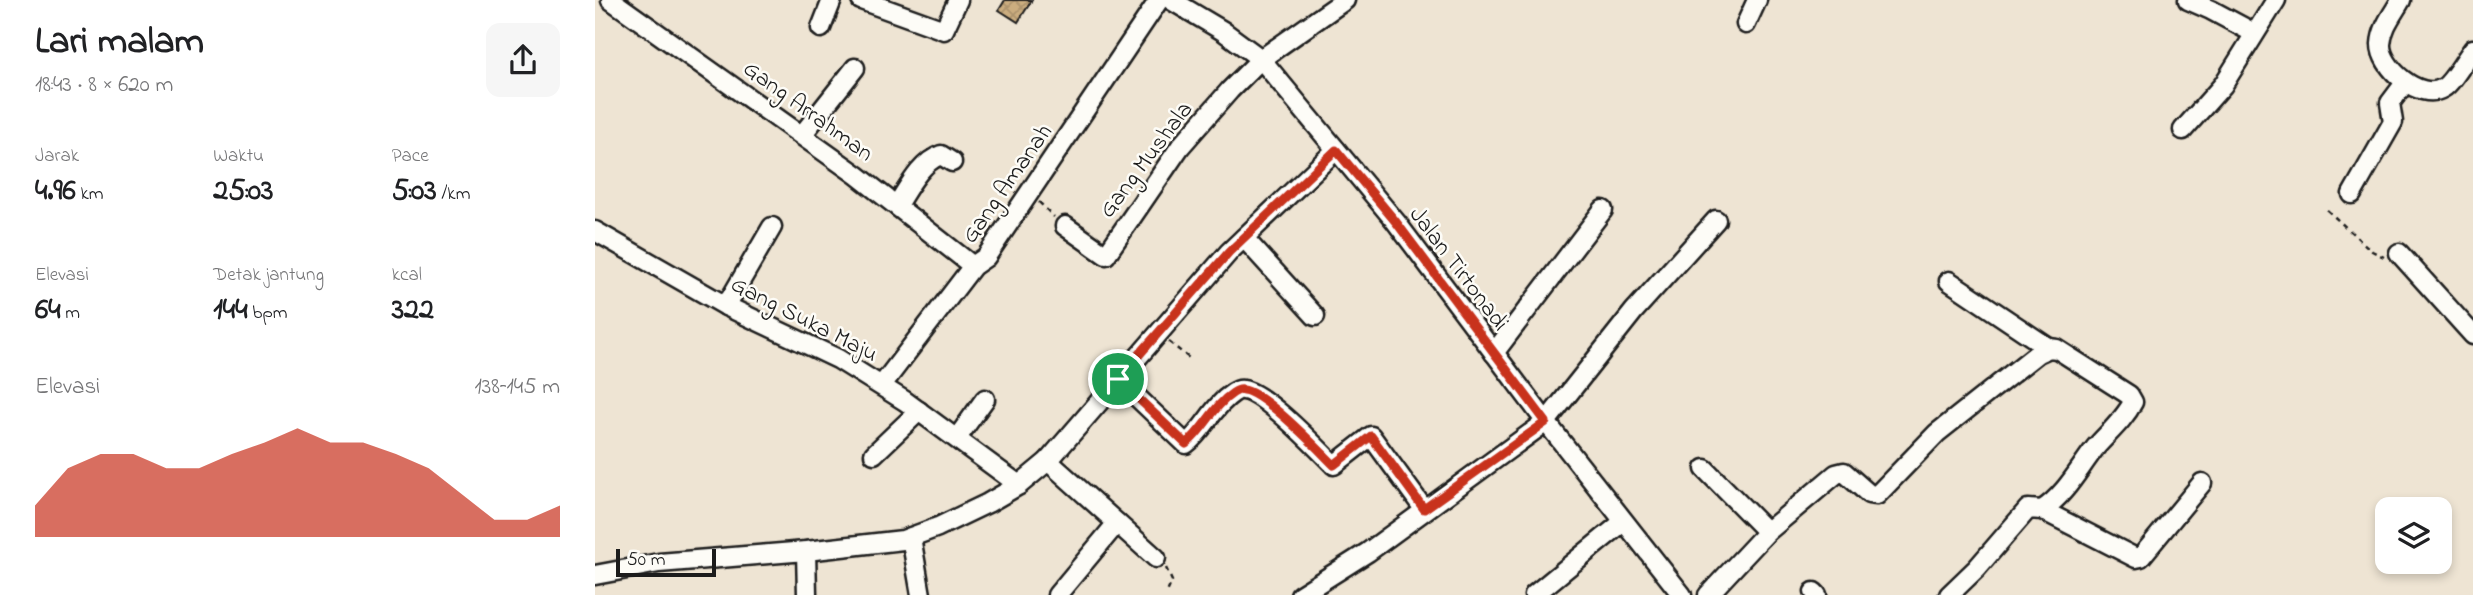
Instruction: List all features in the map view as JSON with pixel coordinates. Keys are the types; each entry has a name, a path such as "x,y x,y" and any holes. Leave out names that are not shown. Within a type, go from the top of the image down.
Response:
{"street":[{"name":"Gang Arrahman","path":"611,0 802,135 897,205 973,266"},
{"path":"821,28 832,0"},
{"path":"860,0 944,30 958,0"},
{"name":"Gang Amanah","path":"882,385 973,266 985,257 1159,0"},
{"name":"Jalan Tirtonadi","path":"1171,0 1223,30 1261,59 1396,222 1546,422 1682,595"},
{"path":"1261,59 1345,0"},
{"path":"1746,23 1757,0"},
{"path":"2188,0 2254,33"},
{"path":"2183,130 2223,85 2276,0"},
{"path":"2401,0 2383,30 2381,47 2384,59 2405,82 2421,90 2444,88 2473,49"},
{"name":"Gang Mushala","path":"1065,226 1106,255 1180,147 1261,59"},
{"path":"802,135 855,68"},
{"path":"2351,194 2391,126 2391,103 2405,82"},
{"path":"595,575 659,563 903,540 938,527 1020,485 1048,461 1244,238 1336,150"},
{"path":"897,205 916,175 936,156 941,155 952,162"},
{"path":"1494,353 1603,210"},
{"path":"1300,595 1368,552 1546,422 1634,311 1716,220"},
{"path":"726,306 772,227"},
{"name":"Gang Suka Maju","path":"595,231 726,306 822,349 882,385 1020,485"},
{"path":"1244,238 1315,316"},
{"path":"2399,253 2473,335"},
{"path":"1949,281 2049,348 2057,349 2129,395 2133,402 2128,413 2095,448 2063,493 2042,510"},
{"path":"1708,595 1767,531 1840,472 1844,471 1869,494 1877,495 1937,433 2038,353 2049,348"},
{"path":"1118,379 1186,444 1218,406 1236,391 1243,389 1271,406 1334,465 1371,436 1424,509"},
{"path":"957,438 985,399"},
{"path":"874,454 919,411"},
{"path":"1048,461 1156,558"},
{"path":"1705,469 1767,531"},
{"path":"1949,595 1977,568 2028,509 2042,510 2136,558 2141,557 2202,483"},
{"path":"1534,595 1623,522"},
{"path":"1057,595 1117,523"},
{"path":"911,537 921,595"},
{"path":"806,551 807,595"}],"path":[{"path":"1030,191 1065,226"},
{"path":"2327,210 2372,251 2388,259 2399,253"},
{"path":"1159,333 1189,358"},
{"path":"1156,558 1171,575 1172,581 1166,595"}],"building":[{"path":"1005,0 1032,0 1018,22 999,10"}],"route":[{"path":"1336,150 1396,222 1546,422 1424,509 1371,436 1334,465 1271,406 1243,389 1236,391 1218,406 1186,444 1118,379 1229,252 1336,150"}]}
